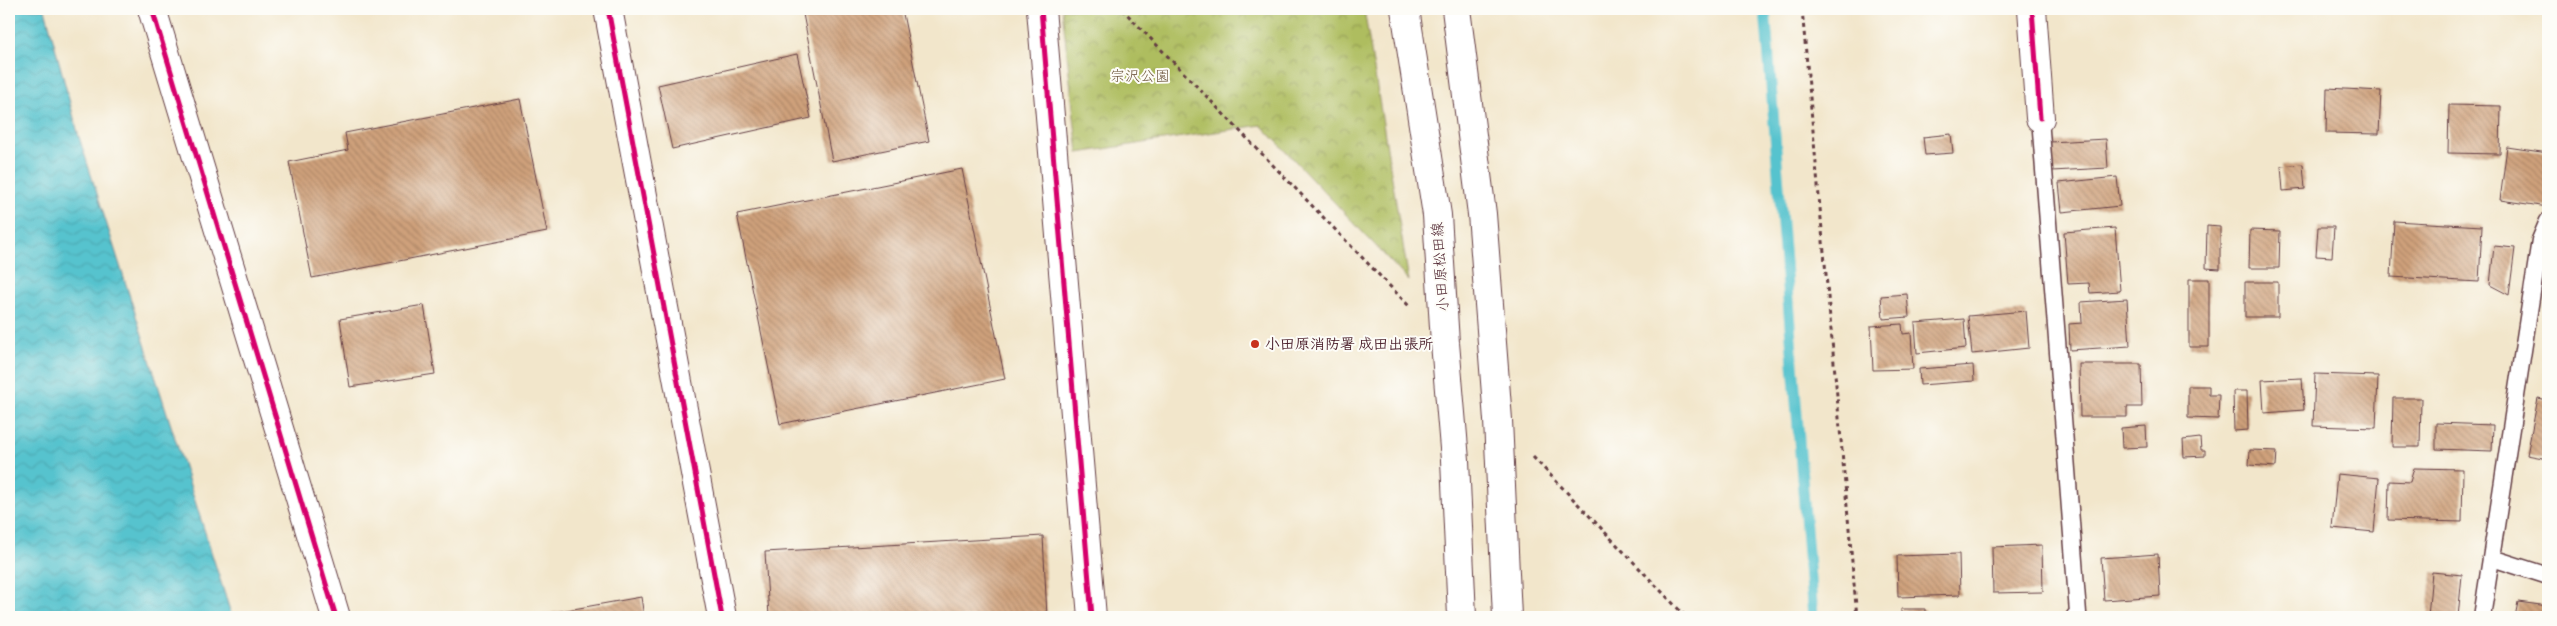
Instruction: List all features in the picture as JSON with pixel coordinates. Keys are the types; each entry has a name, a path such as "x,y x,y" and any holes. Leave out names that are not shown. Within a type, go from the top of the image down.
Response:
{"street":[{"path":"152,9 336,617"},
{"path":"608,9 722,617"},
{"path":"1041,9 1092,617"},
{"name":"小田原松田線","path":"1405,9 1437,215 1444,343 1455,460 1462,617"},
{"path":"1456,9 1482,214 1498,420 1507,617"},
{"path":"2032,9 2040,118"}],"lane":[{"path":"2040,118 2078,613 2074,617"},
{"path":"2482,617 2540,240 2548,221"},
{"path":"2492,558 2548,576"}],"path":[{"path":"1122,9 1444,343"},
{"path":"1802,9 1857,617"},
{"path":"1531,456 1686,617"}],"green space":[{"name":"宗沢公園","path":"1062,9 1364,9 1409,281 1261,125 1078,153"}],"water":[{"path":"9,9 45,9 79,137 232,617 9,617"}],"building":[{"path":"802,9 902,9 929,141 832,161"},
{"path":"797,54 811,118 672,149 658,85"},
{"path":"2327,88 2381,91 2379,134 2326,133"},
{"path":"520,99 547,232 312,278 289,162 348,150 345,133"},
{"path":"2449,105 2501,106 2500,154 2448,153"},
{"path":"1951,134 1953,153 1925,155 1923,137"},
{"path":"2106,139 2108,168 2052,171 2050,142"},
{"path":"2507,147 2548,153 2548,207 2500,200"},
{"path":"2303,164 2305,189 2283,191 2281,166"},
{"path":"962,169 1005,379 780,424 737,214"},
{"path":"2117,177 2120,206 2062,212 2059,183"},
{"path":"2394,221 2482,226 2479,282 2391,277"},
{"path":"2207,226 2220,227 2220,269 2206,268"},
{"path":"2318,227 2334,227 2332,257 2316,256"},
{"path":"2115,228 2120,291 2090,293 2089,283 2068,284 2064,232"},
{"path":"2250,230 2280,231 2279,268 2249,268"},
{"path":"2494,246 2515,248 2509,295 2490,285"},
{"path":"2189,279 2209,279 2209,347 2189,347"},
{"path":"2245,282 2278,282 2278,317 2245,317"},
{"path":"1907,294 1909,317 1883,319 1881,296"},
{"path":"2127,299 2130,346 2070,350 2069,324 2082,323 2081,302"},
{"path":"424,305 435,374 350,387 340,319"},
{"path":"2026,311 2029,348 1972,354 1968,316"},
{"path":"1964,319 1966,348 1917,353 1915,323"},
{"path":"1902,324 1903,334 1911,333 1913,369 1873,370 1871,326"},
{"path":"2079,364 2141,364 2142,407 2127,407 2127,417 2080,417"},
{"path":"1973,365 1974,381 1920,385 1919,369"},
{"path":"2315,374 2378,376 2376,428 2313,426"},
{"path":"2302,378 2304,410 2264,413 2262,380"},
{"path":"2188,386 2209,386 2209,395 2219,395 2218,419 2188,418"},
{"path":"2233,391 2247,391 2248,430 2234,431"},
{"path":"2393,398 2421,398 2420,447 2392,447"},
{"path":"2538,398 2548,400 2548,459 2527,455"},
{"path":"2436,423 2493,425 2492,451 2436,449"},
{"path":"2146,426 2147,447 2122,448 2121,428"},
{"path":"2200,438 2201,450 2205,450 2205,456 2184,457 2183,440"},
{"path":"2250,450 2277,451 2276,467 2249,465"},
{"path":"2414,468 2463,469 2462,522 2388,520 2389,481 2410,482"},
{"path":"2337,474 2379,478 2374,532 2332,528"},
{"path":"1043,536 1047,617 769,617 765,552"},
{"path":"2042,545 2043,592 1993,593 1992,547"},
{"path":"1959,554 1960,595 1898,597 1897,556"},
{"path":"2158,554 2160,596 2104,600 2101,558"},
{"path":"2432,572 2462,575 2458,617 2428,617"},
{"path":"641,597 644,617 534,617 534,616"},
{"path":"2518,602 2548,606 2548,617 2515,617"},
{"path":"1901,609 1925,609 1925,617 1901,617"}],"waterway":[{"path":"1765,9 1813,617"}],"cycle path":[{"path":"152,9 336,617"},
{"path":"608,9 722,617"},
{"path":"1041,9 1092,617"},
{"path":"2032,9 2040,118"}],"place":[{"name":"小田原消防署 成田出張所","path":"1255,344"}]}
